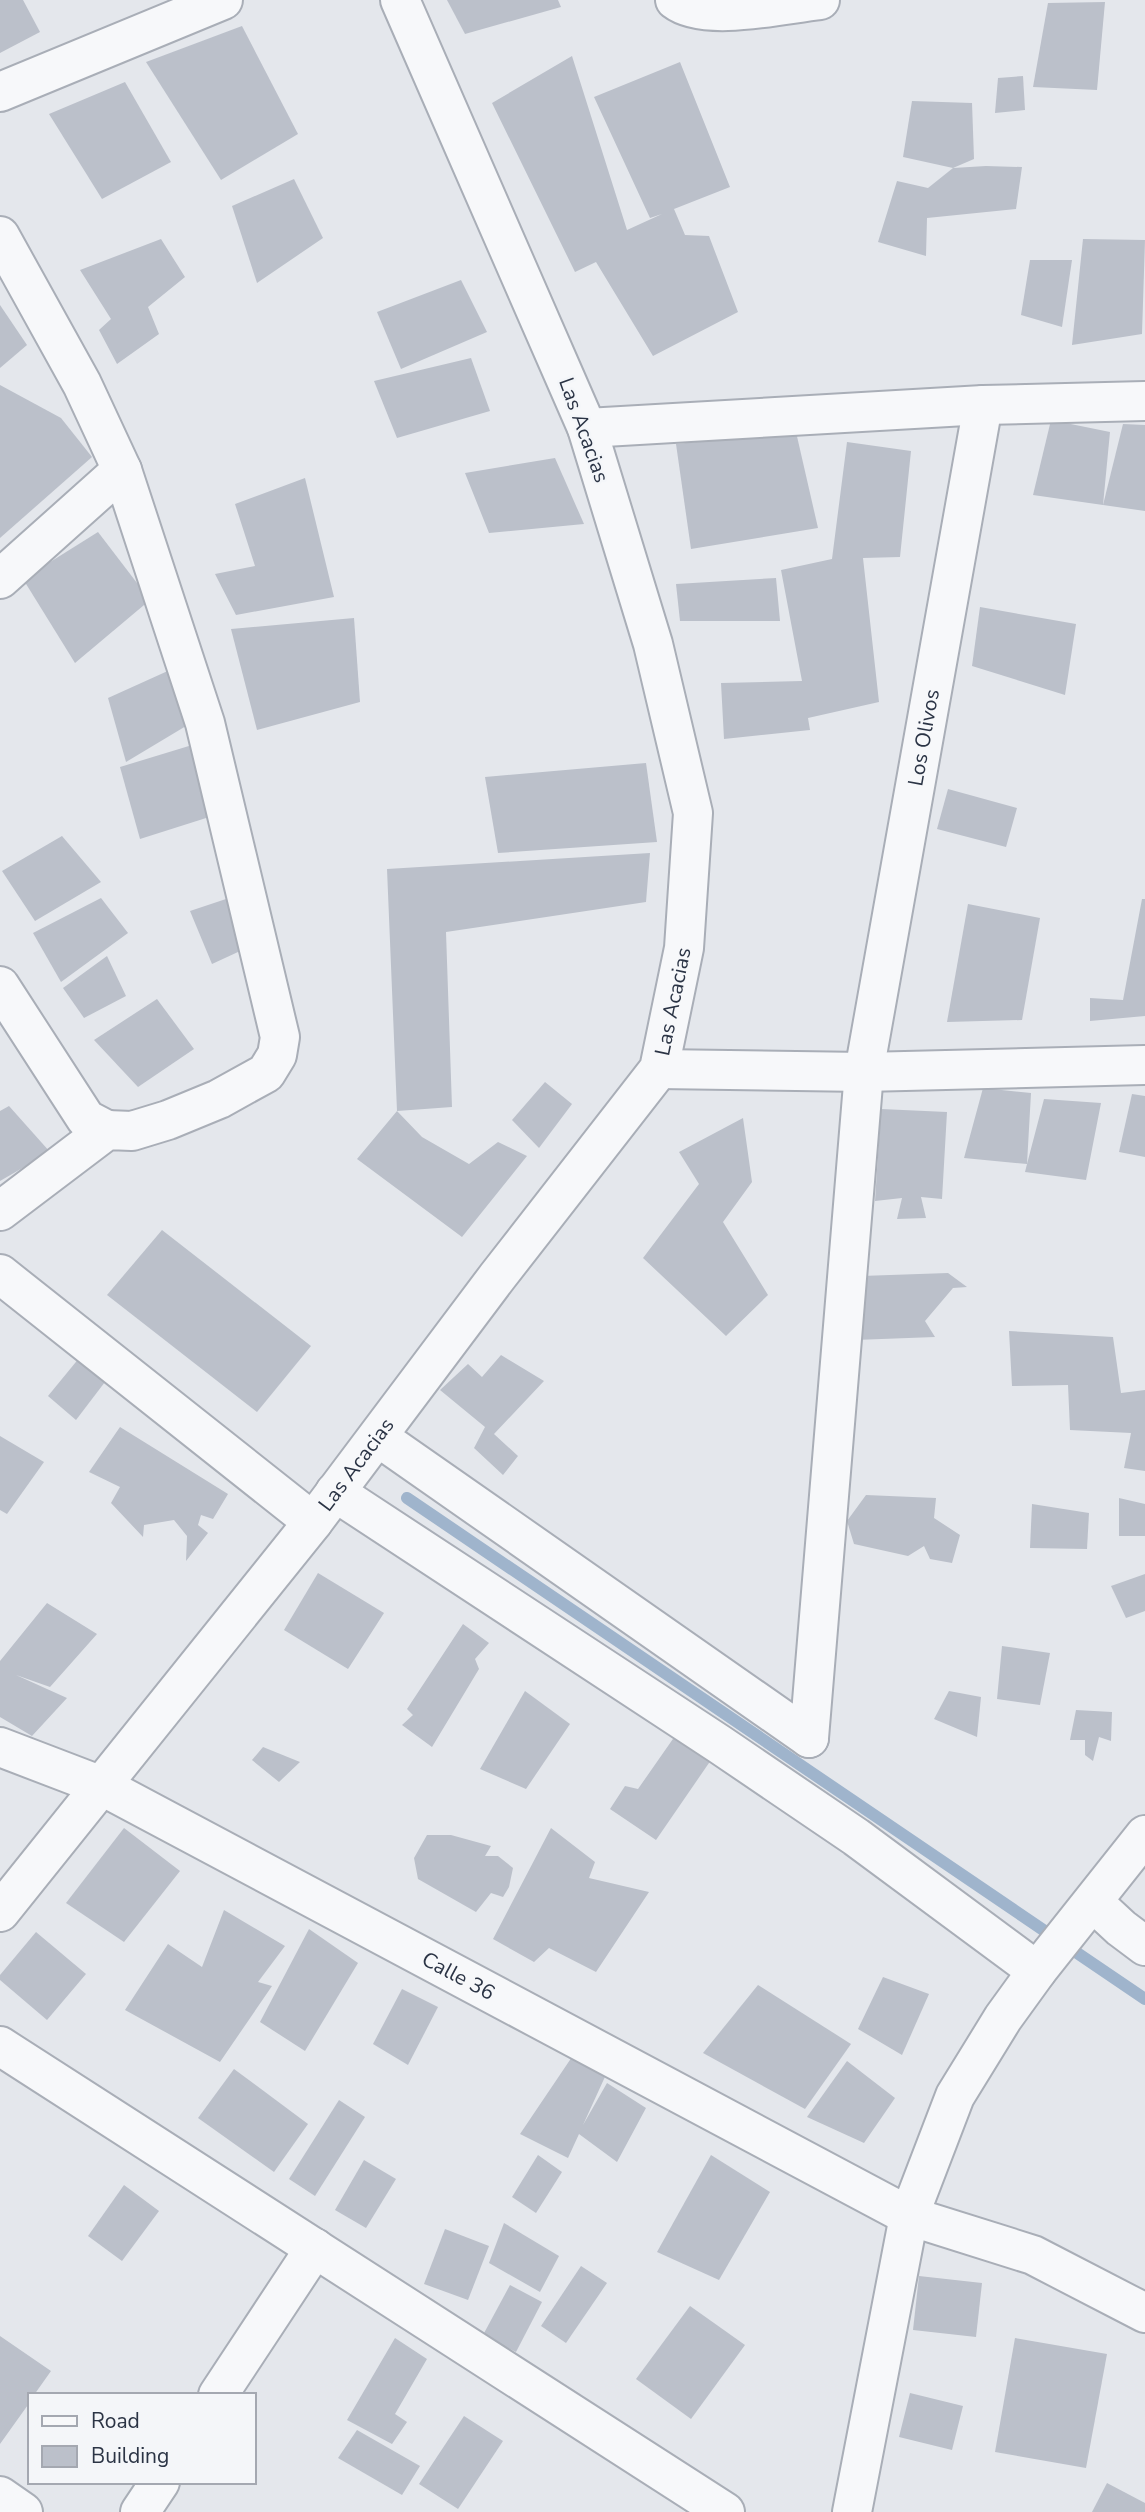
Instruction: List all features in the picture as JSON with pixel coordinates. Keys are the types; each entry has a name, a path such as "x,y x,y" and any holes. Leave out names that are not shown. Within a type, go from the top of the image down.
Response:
{"street":[{"path":"0,92 223,0"},
{"name":"Las Acacias","path":"0,1912 324,1507 497,1277 659,1069 684,948 693,813 653,644 587,428 400,0"},
{"path":"675,0 685,8 714,13 820,0"},
{"path":"0,236 82,384 122,470 205,723 280,1037 277,1055 266,1073 219,1099 168,1120 132,1131 107,1130 86,1119 0,986"},
{"path":"587,428 983,405 1145,401"},
{"name":"Los Olivos","path":"378,1437 809,1738 864,1072 983,405"},
{"path":"0,579 122,470"},
{"path":"659,1069 864,1072 1145,1065"},
{"path":"0,1211 107,1130"},
{"path":"0,1274 324,1507 719,1744 1043,1963"},
{"name":"Calle 36","path":"0,1747 102,1786 909,2216 1033,2255 1145,2313"},
{"path":"852,2512 909,2216 955,2096 1003,2018 1043,1963 1145,1835"},
{"path":"1084,1912 1121,1928 1145,1946"},
{"path":"0,2046 726,2512"},
{"path":"219,2393 315,2248"},
{"path":"140,2512 159,2484"},
{"path":"0,2496 23,2512"}],"building":[{"path":"0,0 23,0 40,32 0,53"},
{"path":"447,0 558,0 561,7 465,34"},
{"path":"1105,2 1097,90 1033,87 1048,3"},
{"path":"242,26 298,134 221,180 146,62"},
{"path":"572,56 627,230 662,214 650,218 594,97 680,62 730,187 674,209 685,235 709,236 738,312 653,356 596,262 575,272 492,103"},
{"path":"1023,76 1025,110 995,113 998,78"},
{"path":"125,82 171,162 102,199 49,114"},
{"path":"912,101 972,103 974,159 953,168 903,157"},
{"path":"1022,167 1016,209 927,218 926,256 878,242 897,181 928,188 953,168"},
{"path":"294,179 323,238 257,283 232,206"},
{"path":"161,239 185,277 148,307 159,334 117,364 99,330 111,319 80,270"},
{"path":"1083,239 1145,240 1142,334 1072,345"},
{"path":"1030,260 1072,260 1062,327 1021,315"},
{"path":"461,280 487,332 401,369 377,312"},
{"path":"0,305 27,345 0,368"},
{"path":"471,358 490,411 397,438 374,381"},
{"path":"0,385 61,418 92,457 0,538"},
{"path":"1051,420 1110,432 1103,505 1033,495"},
{"path":"1123,424 1145,425 1145,511 1103,505"},
{"path":"796,432 818,528 691,549 676,444"},
{"path":"847,442 911,451 900,557 863,558 879,702 808,718 810,730 724,739 721,683 802,681 781,570 832,559"},
{"path":"555,458 584,524 489,533 465,473"},
{"path":"305,478 334,597 236,615 215,574 255,566 235,504"},
{"path":"98,532 150,600 75,663 23,579"},
{"path":"776,578 780,621 680,621 676,584"},
{"path":"980,607 1076,624 1065,695 972,666"},
{"path":"354,618 360,702 257,730 231,629"},
{"path":"181,665 196,720 126,762 108,698"},
{"path":"202,742 225,812 140,839 120,767"},
{"path":"646,763 657,842 498,853 485,777"},
{"path":"948,789 1017,808 1006,847 937,829"},
{"path":"62,836 101,882 35,921 2,871"},
{"path":"650,853 646,902 446,932 452,1107 397,1111 387,869"},
{"path":"235,896 251,946 212,964 190,911"},
{"path":"101,898 128,933 61,982 33,933"},
{"path":"1142,899 1145,899 1145,1016 1090,1021 1090,998 1123,1000"},
{"path":"968,904 1040,918 1022,1020 947,1022"},
{"path":"107,956 126,996 84,1018 63,988"},
{"path":"157,999 194,1049 138,1087 94,1040"},
{"path":"545,1082 572,1104 539,1148 512,1120"},
{"path":"983,1088 1031,1093 1027,1164 964,1158"},
{"path":"1132,1094 1145,1096 1145,1157 1119,1152"},
{"path":"1044,1099 1101,1103 1086,1180 1025,1172"},
{"path":"9,1106 50,1152 0,1181 0,1111"},
{"path":"881,1109 947,1112 942,1199 921,1197 926,1218 897,1219 902,1198 875,1201"},
{"path":"397,1111 422,1137 469,1164 498,1142 527,1156 462,1237 357,1159"},
{"path":"743,1118 752,1182 723,1222 768,1295 726,1336 643,1258 699,1184 679,1152"},
{"path":"162,1230 311,1346 257,1412 107,1295"},
{"path":"948,1273 967,1287 953,1288 925,1321 935,1337 855,1340 861,1276"},
{"path":"1009,1331 1113,1337 1121,1393 1145,1390 1145,1471 1124,1468 1131,1433 1070,1430 1068,1385 1012,1386"},
{"path":"501,1355 544,1381 494,1434 518,1456 503,1475 474,1448 485,1427 440,1390 468,1364 482,1377"},
{"path":"80,1357 108,1378 76,1420 48,1396"},
{"path":"120,1427 228,1494 213,1519 201,1515 198,1525 208,1533 186,1561 187,1536 174,1520 144,1525 143,1537 111,1503 120,1487 89,1472"},
{"path":"0,1436 44,1462 7,1514 0,1510"},
{"path":"866,1495 936,1498 934,1518 960,1535 952,1563 930,1559 924,1546 908,1556 854,1544 847,1521"},
{"path":"1119,1498 1145,1504 1145,1536 1119,1536"},
{"path":"1032,1504 1089,1513 1087,1549 1030,1548"},
{"path":"318,1573 384,1613 348,1669 284,1630"},
{"path":"1145,1574 1145,1611 1126,1618 1111,1586"},
{"path":"47,1603 97,1634 50,1687 16,1675 67,1698 32,1736 0,1717 0,1661"},
{"path":"463,1624 489,1643 475,1659 479,1669 432,1747 402,1725 413,1715 407,1709"},
{"path":"1002,1646 1050,1653 1040,1705 997,1699"},
{"path":"525,1691 570,1724 526,1789 480,1769"},
{"path":"949,1691 981,1697 977,1737 934,1719"},
{"path":"1076,1710 1112,1712 1111,1741 1099,1737 1093,1761 1085,1755 1085,1740 1070,1740"},
{"path":"675,1736 711,1760 656,1840 610,1809 625,1786 638,1789"},
{"path":"263,1747 300,1762 279,1782 252,1760"},
{"path":"124,1828 180,1871 124,1942 66,1903"},
{"path":"551,1828 595,1862 589,1878 649,1892 596,1972 549,1948 534,1962 493,1939"},
{"path":"427,1835 451,1835 491,1846 485,1856 498,1856 513,1868 509,1887 503,1897 491,1893 476,1912 418,1879 414,1858"},
{"path":"224,1910 285,1946 258,1982 272,1986 220,2062 125,2010 168,1944 202,1967"},
{"path":"309,1929 358,1963 305,2051 260,2022"},
{"path":"36,1932 86,1974 47,2020 0,1980 0,1975"},
{"path":"883,1977 929,1994 902,2055 858,2029"},
{"path":"758,1985 851,2044 805,2109 703,2053"},
{"path":"402,1989 438,2007 408,2065 373,2044"},
{"path":"578,2048 609,2068 583,2125 607,2083 646,2108 617,2162 579,2134 568,2158 520,2134"},
{"path":"847,2061 895,2098 864,2143 807,2117"},
{"path":"234,2069 308,2124 274,2172 198,2118"},
{"path":"339,2100 365,2117 315,2196 289,2179"},
{"path":"538,2155 562,2172 536,2213 512,2197"},
{"path":"711,2155 770,2192 719,2280 657,2252"},
{"path":"364,2160 396,2179 366,2228 335,2210"},
{"path":"124,2185 159,2211 122,2261 88,2236"},
{"path":"504,2223 559,2256 540,2292 489,2263"},
{"path":"445,2229 489,2246 468,2300 424,2284"},
{"path":"581,2266 607,2283 566,2343 541,2326"},
{"path":"919,2276 982,2283 976,2337 913,2330"},
{"path":"510,2285 542,2302 516,2352 483,2335"},
{"path":"690,2306 745,2345 691,2419 636,2379"},
{"path":"0,2336 51,2371 35,2393 28,2393 28,2405 0,2444"},
{"path":"395,2338 427,2359 395,2414 407,2422 392,2444 347,2420"},
{"path":"1015,2338 1107,2354 1086,2468 995,2452"},
{"path":"910,2393 963,2406 952,2450 899,2437"},
{"path":"464,2416 503,2441 458,2509 419,2484"},
{"path":"357,2430 420,2466 402,2495 338,2458"},
{"path":"1107,2483 1145,2503 1145,2512 1092,2512"}],"waterway":[{"path":"407,1498 1145,1999"}]}
